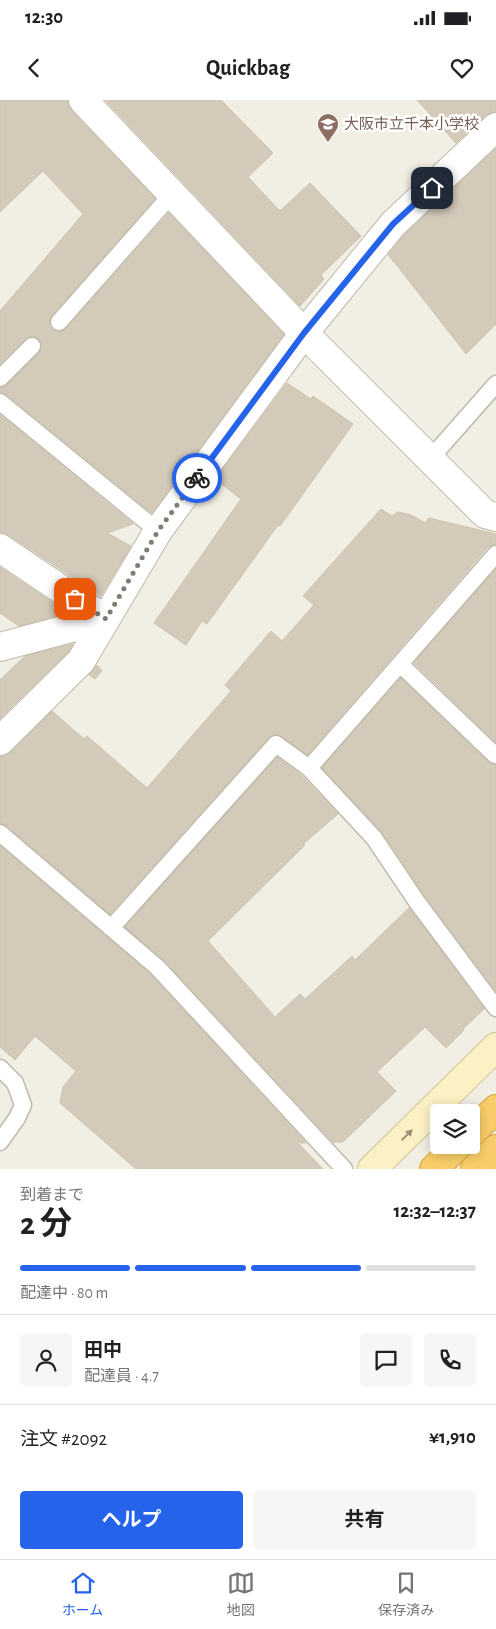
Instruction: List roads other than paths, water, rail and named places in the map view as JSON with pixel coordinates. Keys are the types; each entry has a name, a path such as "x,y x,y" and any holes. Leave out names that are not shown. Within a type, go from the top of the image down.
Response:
{"highway":[{"path":"480,1123 496,1108"},
{"path":"475,1169 496,1149"},
{"path":"434,1169 449,1154"}],"street":[{"path":"83,100 304,333 485,514 496,518"},
{"path":"0,741 81,661 158,531 304,333 393,224 496,127"},
{"path":"0,548 106,619"},
{"path":"0,647 106,619"},
{"path":"372,1169 496,1048"}],"lane":[{"path":"59,322 172,194"},
{"path":"0,378 32,346"},
{"path":"430,459 496,384"},
{"path":"0,402 158,531"},
{"path":"309,768 496,554"},
{"path":"400,664 495,755"},
{"path":"111,928 276,744 309,768 374,838 417,902 496,1008"},
{"path":"0,833 157,967 344,1169"},
{"path":"0,1068 15,1083 23,1105 17,1118 0,1142"}],"place":[{"name":"大阪市立千本小学校","path":"328,143"}]}
